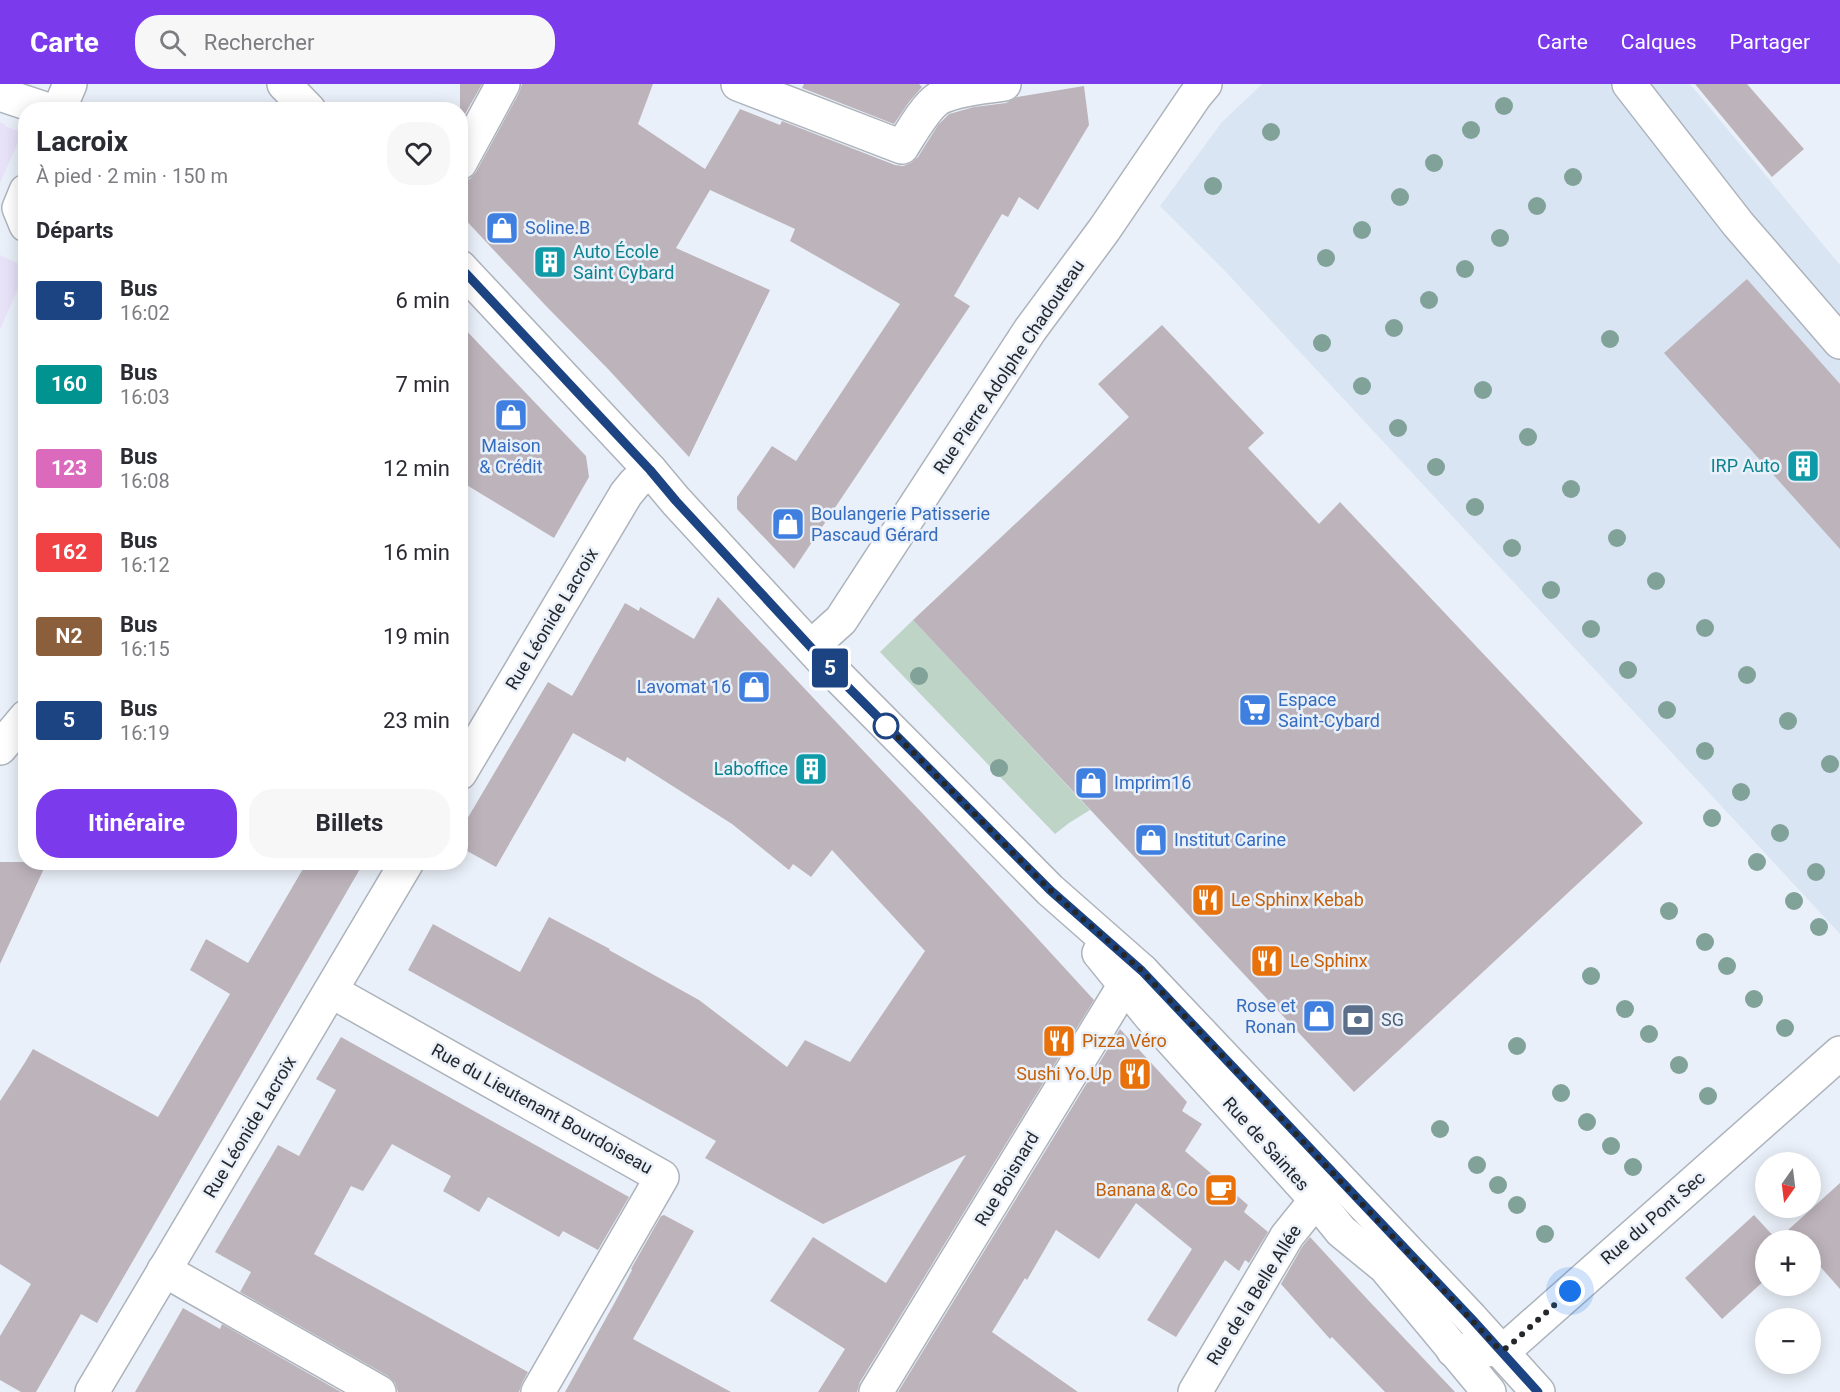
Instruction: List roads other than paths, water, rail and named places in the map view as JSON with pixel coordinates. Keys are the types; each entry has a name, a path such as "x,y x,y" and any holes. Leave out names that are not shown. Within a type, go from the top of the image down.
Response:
{"street":[{"path":"62,102 70,84"},
{"path":"284,84 301,102"},
{"path":"468,148 503,84"},
{"path":"738,84 902,147 929,108 940,98 969,89 1004,84"},
{"name":"Rue Pierre Adolphe Chadouteau","path":"811,647 841,620 1030,330 1104,230 1205,84"},
{"path":"1629,84 1738,224 1840,342"},
{"path":"0,94 24,102"},
{"name":"Rue de Saintes","path":"468,276 876,716 1050,890 1133,978 1499,1349 1538,1392"},
{"name":"Rue Léonide Lacroix","path":"468,760 626,494 634,483 650,470"},
{"path":"0,748 18,727"},
{"name":"Rue Léonide Lacroix","path":"92,1392 402,870"},
{"name":"Rue de Saintes","path":"1133,978 1341,1231 1385,1267 1489,1392"},
{"name":"Rue Boisnard","path":"876,1392 1133,978"},
{"name":"Rue du Lieutenant Bourdoiseau","path":"331,991 662,1177 538,1392"},
{"name":"Rue du Pont Sec","path":"1454,1350 1475,1352 1507,1348 1840,1053"},
{"name":"Rue de la Belle Allée","path":"1195,1392 1287,1236 1316,1200"},
{"path":"164,1270 379,1392"}],"place":[{"name":"Soline.B","path":"502,228"},
{"name":"Auto École Saint Cybard","path":"550,262"},
{"name":"Maison & Crédit","path":"511,415"},
{"name":"IRP Auto","path":"1803,466"},
{"name":"Boulangerie Patisserie Pascaud Gérard","path":"788,524"},
{"name":"Lavomat 16","path":"754,687"},
{"name":"Espace Saint-Cybard","path":"1255,710"},
{"name":"Laboffice","path":"811,769"},
{"name":"Imprim16","path":"1091,783"},
{"name":"Institut Carine","path":"1151,840"},
{"name":"Le Sphinx Kebab","path":"1208,900"},
{"name":"Le Sphinx","path":"1267,961"},
{"name":"Rose et Ronan","path":"1319,1016"},
{"name":"SG","path":"1358,1020"},
{"name":"Pizza Véro","path":"1059,1041"},
{"name":"Sushi Yo.Up","path":"1135,1074"},
{"name":"Banana & Co","path":"1221,1190"}]}
